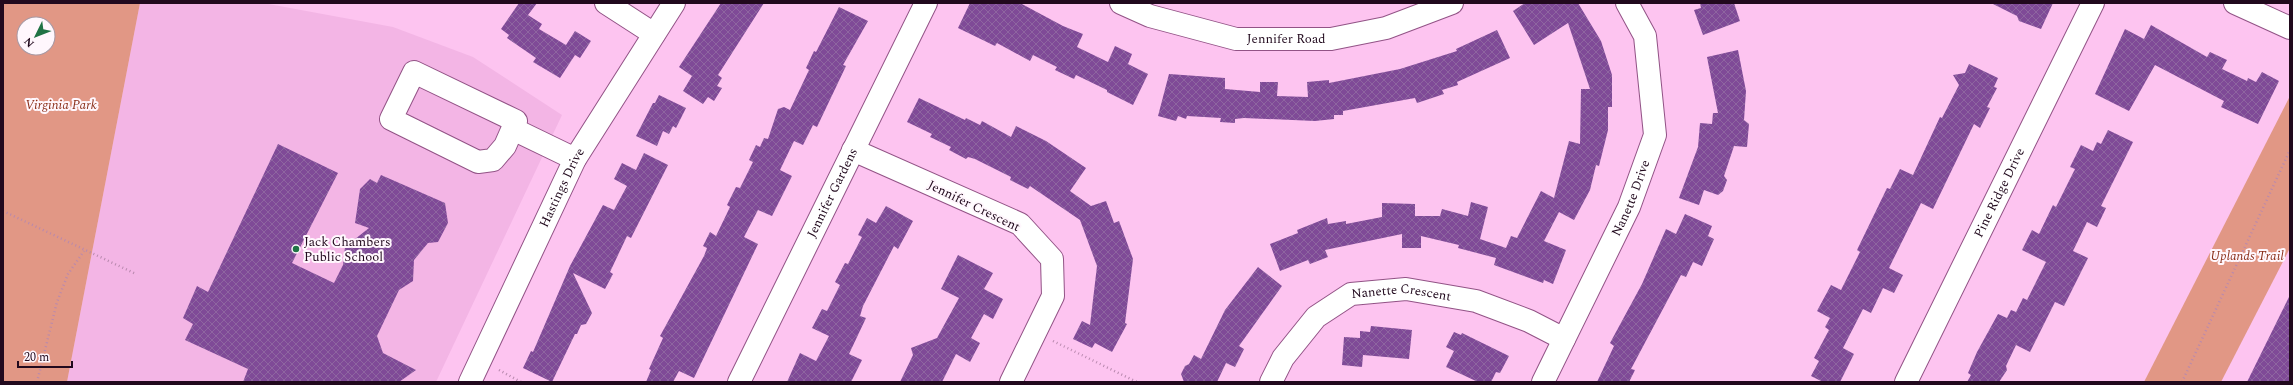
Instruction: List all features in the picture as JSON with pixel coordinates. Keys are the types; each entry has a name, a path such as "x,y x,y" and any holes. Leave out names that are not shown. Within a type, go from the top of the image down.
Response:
{"street":[{"path":"606,3 654,34"},
{"name":"Hastings Drive","path":"470,382 575,159 674,3"},
{"name":"Jennifer Gardens","path":"739,382 926,3"},
{"name":"Jennifer Road","path":"1121,3 1150,16 1236,39 1331,39 1386,28 1452,3"},
{"name":"Nanette Drive","path":"1543,382 1629,207 1655,135 1645,36 1627,3"},
{"name":"Pine Ridge Drive","path":"1906,382 2093,3"},
{"path":"2235,3 2290,28"},
{"path":"414,72 516,121 513,129 505,146 493,160 478,162 391,119 414,72"},
{"path":"513,129 575,159"},
{"name":"Jennifer Crescent","path":"853,150 1020,224 1052,259 1053,296 1011,382"},
{"name":"Nanette Crescent","path":"1271,382 1283,358 1316,317 1352,294 1406,289 1476,301 1529,321 1564,339"}],"path":[{"path":"2182,382 2290,150"},
{"path":"3,211 84,251 136,274"},
{"path":"37,382 57,302 68,274 84,251"},
{"path":"1053,341 1137,382"},
{"path":"499,370 521,382"}],"shaded area":[{"name":"Jack Chambers Public School","path":"140,3 263,3 393,27 473,57 562,115 436,382 67,382"}],"green space":[{"name":"Virginia Park","path":"3,3 140,3 67,382 3,382"},
{"name":"Uplands Trail","path":"2290,96 2290,248 2221,382 2144,382"}],"building":[{"path":"519,3 537,3 528,15 542,24 539,29 566,45 575,31 591,41 580,58 575,55 560,78 533,62 536,58 507,38 509,35 501,29"},
{"path":"721,3 764,3 718,75 722,78 717,86 722,88 714,101 708,97 703,104 683,91 692,76 679,67"},
{"path":"970,3 1020,3 1063,26 1083,34 1077,47 1108,62 1115,46 1132,54 1128,64 1148,74 1133,105 1076,75 1074,79 1055,70 1057,67 1033,55 1030,61 997,43 995,46 958,28"},
{"path":"1525,3 1578,3 1601,41 1612,75 1612,107 1608,107 1608,130 1599,166 1596,165 1590,190 1574,220 1559,212 1544,241 1566,250 1553,284 1544,280 1543,283 1494,265 1496,258 1458,248 1459,245 1421,236 1421,248 1402,248 1402,234 1325,250 1328,257 1310,264 1308,260 1280,271 1270,244 1298,233 1297,230 1327,218 1328,224 1346,221 1346,224 1382,217 1382,203 1415,204 1415,216 1440,216 1442,209 1468,216 1471,202 1488,207 1480,239 1506,248 1511,236 1517,238 1541,191 1554,198 1569,141 1580,144 1581,89 1590,89 1568,23 1534,45 1513,11"},
{"path":"1700,3 1734,3 1740,21 1703,35 1694,10 1701,8"},
{"path":"1991,3 2053,3 2041,29 2019,21 2017,16"},
{"path":"839,7 868,21 843,65 846,66 817,127 813,125 803,145 794,141 780,170 792,176 772,216 758,210 744,237 758,244 694,378 679,371 673,382 646,382 651,370 649,369 663,338 660,336 704,256 707,248 703,246 710,232 716,236 730,207 727,205 736,187 740,188 753,162 749,160 756,145 760,147 764,138 768,139 778,109 784,107 790,110 809,70 806,68 814,51 816,52"},
{"path":"2151,25 2207,57 2210,52 2227,60 2222,69 2247,81 2248,78 2256,82 2262,72 2279,81 2258,124 2221,107 2224,101 2155,65 2129,111 2095,94 2125,29 2144,39"},
{"path":"1497,30 1510,58 1457,82 1458,85 1442,90 1444,94 1417,103 1415,98 1343,111 1343,115 1334,115 1334,119 1315,121 1244,118 1235,119 1235,123 1220,122 1221,118 1187,116 1186,119 1178,116 1176,121 1158,116 1169,74 1225,78 1225,89 1260,92 1260,82 1278,82 1277,96 1308,97 1307,82 1329,80 1329,83 1400,69 1457,51 1456,49"},
{"path":"1738,50 1746,91 1744,120 1749,124 1747,147 1734,146 1724,176 1727,180 1723,191 1718,195 1704,190 1699,205 1679,198 1698,147 1700,123 1712,124 1713,113 1718,113 1707,57"},
{"path":"1969,64 1998,78 1994,87 1997,88 1987,107 1990,108 1980,128 1974,124 1933,209 1921,203 1889,268 1903,275 1894,293 1883,288 1871,313 1863,309 1843,348 1854,354 1840,382 1823,382 1811,376 1819,361 1814,358 1829,330 1825,327 1830,318 1817,311 1831,285 1841,290 1860,252 1857,250 1887,188 1890,189 1900,169 1913,175 1940,117 1942,118 1959,85 1953,75 1965,73"},
{"path":"659,95 686,108 676,128 673,126 669,134 663,131 657,146 636,136 653,103 655,103"},
{"path":"919,98 965,120 966,118 980,125 982,121 1011,137 1016,126 1046,141 1086,168 1070,191 1091,206 1106,201 1114,223 1119,221 1133,259 1125,323 1127,324 1112,352 1095,343 1092,348 1073,339 1082,321 1090,325 1097,266 1080,220 1030,186 1028,189 1010,180 1011,177 975,159 968,157 966,159 949,150 951,147 930,137 932,134 907,122"},
{"path":"2108,130 2133,142 2101,206 2106,208 2097,227 2087,222 2073,251 2088,258 2064,306 2055,302 2030,352 2016,345 2006,366 2007,370 1999,382 1967,382 1971,375 1968,373 1977,352 1998,314 2007,318 2011,310 2016,312 2023,298 2027,300 2046,262 2022,250 2032,230 2039,234 2053,205 2056,207 2075,169 2070,167 2081,145 2093,151 2097,142 2101,144"},
{"path":"278,144 338,173 292,263 334,283 343,265 345,247 369,228 355,223 360,189 370,179 377,183 381,175 445,203 448,223 438,242 428,243 414,260 413,281 399,290 377,336 383,353 416,370 399,382 243,382 248,369 185,340 193,324 183,318 197,286 208,292"},
{"path":"644,153 668,165 631,238 627,236 610,272 613,274 605,289 573,273 592,313 586,324 581,325 577,334 575,334 552,382 523,368 531,351 533,352 570,266 603,205 614,210 627,186 614,179 622,163 636,170"},
{"path":"886,206 913,221 898,249 894,246 863,306 860,316 866,318 849,354 862,360 851,382 787,382 800,353 816,361 829,336 812,328 822,309 827,311 840,285 835,282 845,263 848,264 862,237 858,235 867,218 876,223"},
{"path":"1685,214 1712,226 1708,236 1714,239 1702,266 1693,262 1686,277 1681,275 1631,369 1635,370 1629,382 1597,382 1614,346 1610,343 1642,284 1666,229 1676,234"},
{"path":"958,255 993,273 984,289 1003,299 993,319 984,314 971,338 980,343 970,362 956,354 942,382 900,382 913,355 911,348 937,338 959,298 941,289"},
{"path":"1258,267 1282,286 1239,346 1244,349 1235,367 1226,363 1217,382 1184,382 1181,374 1185,366 1189,364 1194,355 1201,359 1225,310"},
{"path":"2290,295 2290,382 2247,382"},
{"path":"1371,326 1412,330 1409,359 1363,355 1362,367 1342,365 1344,337 1360,338 1360,331 1370,332"},
{"path":"1454,332 1461,335 1462,333 1509,356 1500,373 1496,372 1491,382 1478,382 1446,367 1454,351 1446,347"}],"place":[{"name":"Jack Chambers Public School","path":"296,249"}]}
